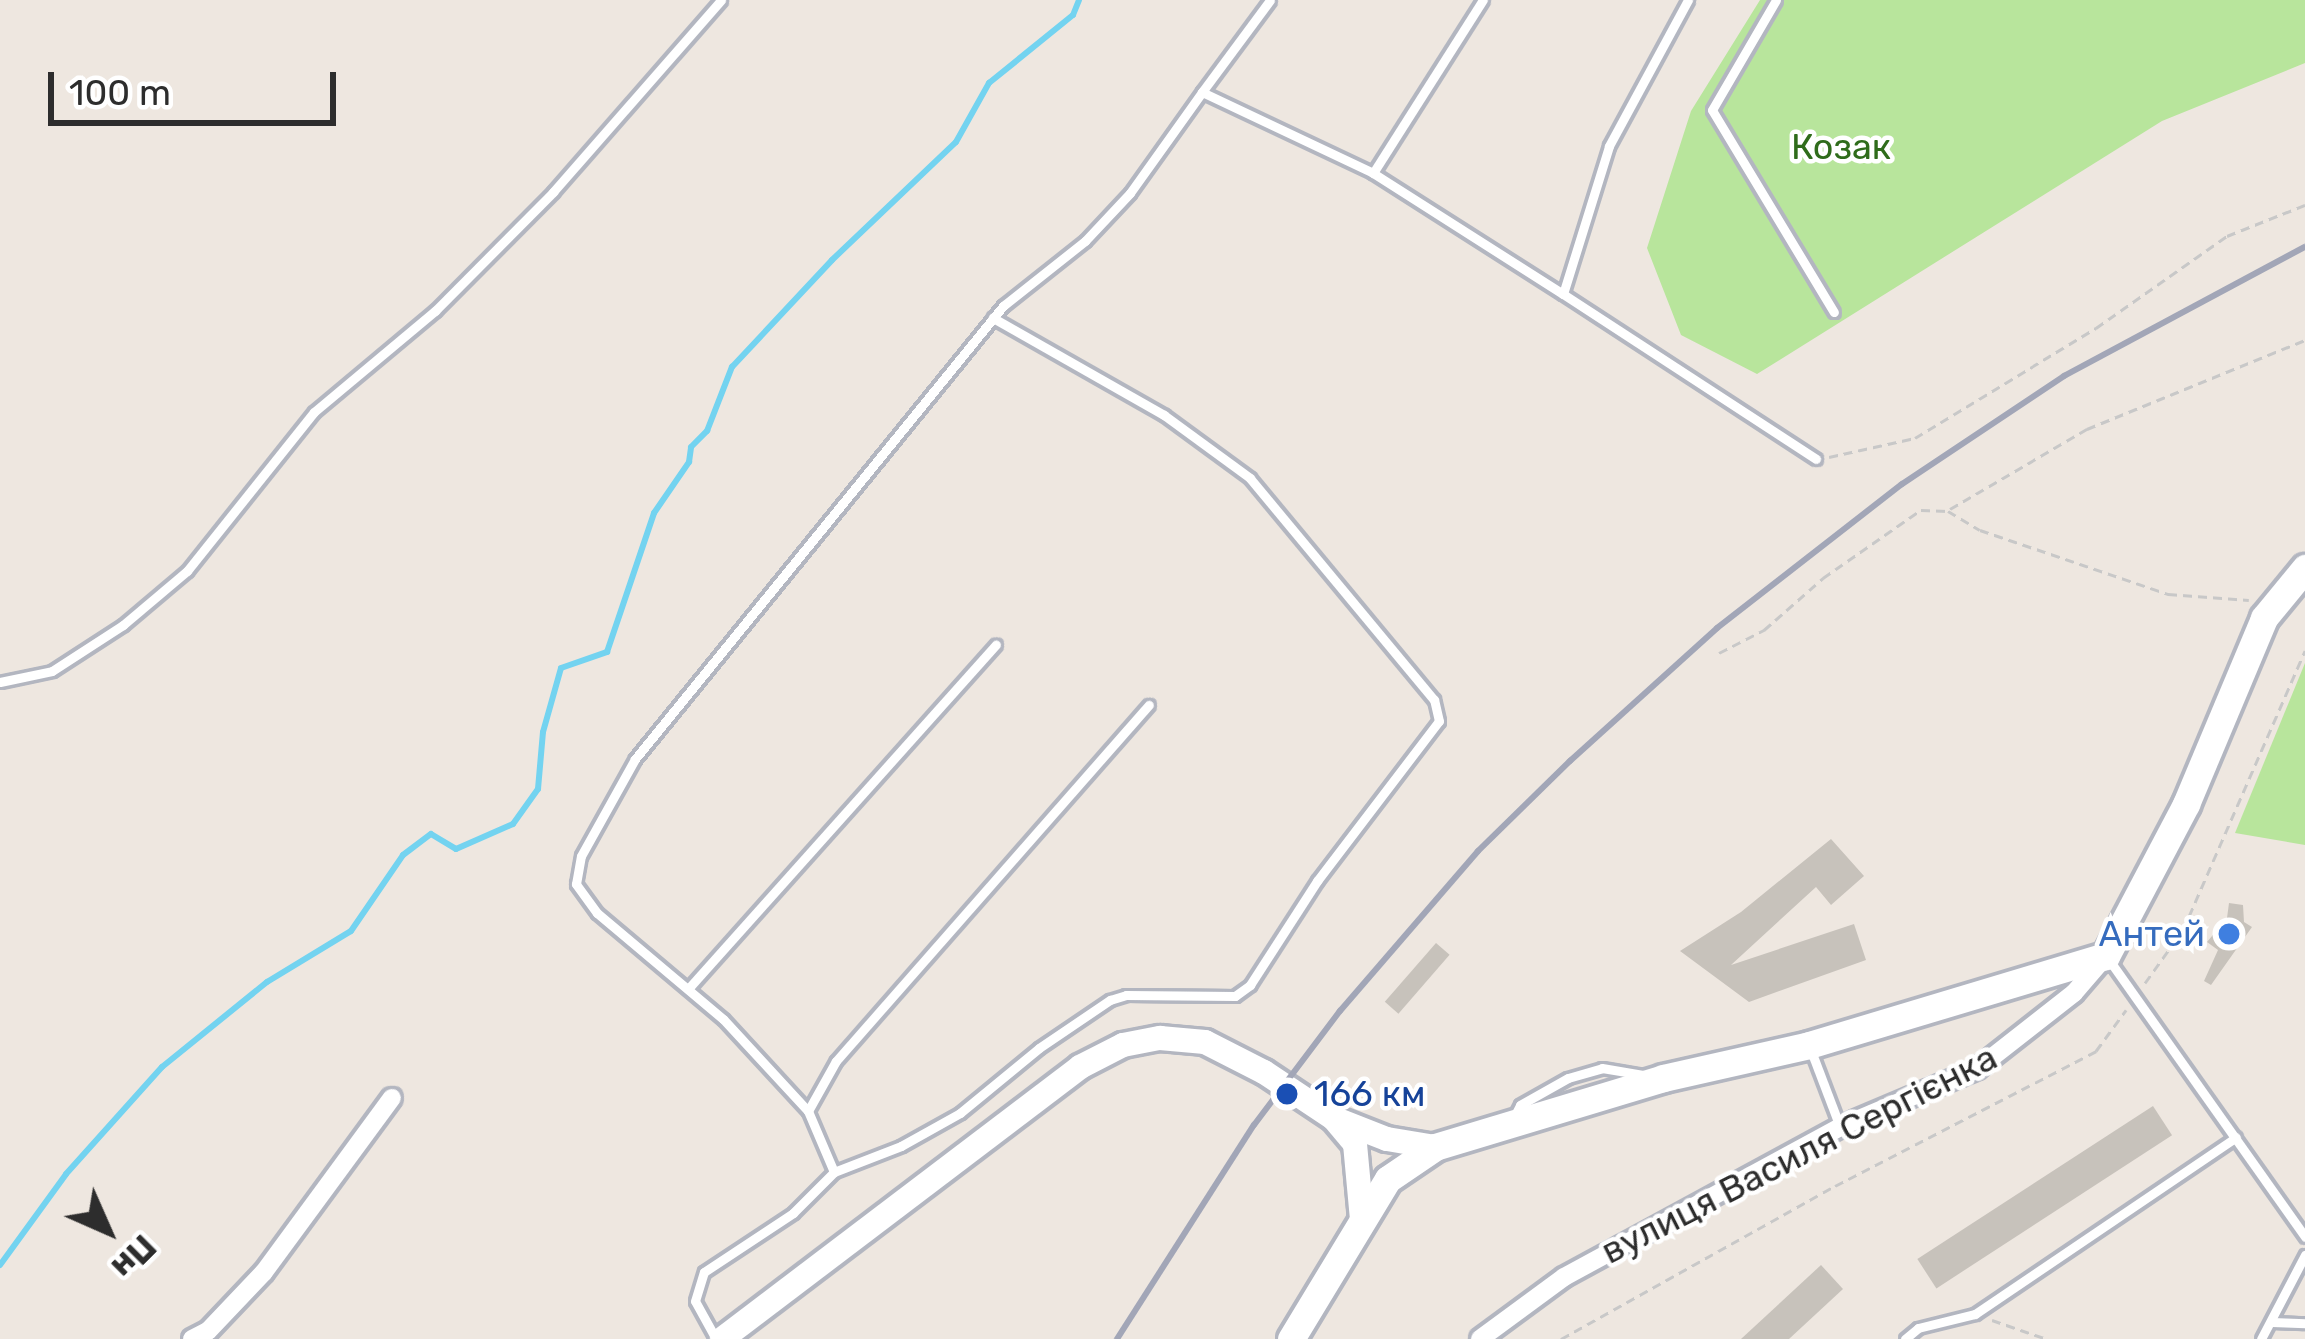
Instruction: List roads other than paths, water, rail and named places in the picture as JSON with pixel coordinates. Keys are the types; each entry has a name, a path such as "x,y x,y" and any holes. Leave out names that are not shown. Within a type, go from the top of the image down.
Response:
{"main road":[{"name":"вулиця Василя Сергієнка","path":"1291,1339 1388,1179 1435,1147 1663,1078 1809,1045 2106,956 2186,804 2264,618 2305,568"}],"street":[{"name":"вулиця Василя Сергієнка","path":"1480,1339 1564,1277 1840,1127 1977,1069 2074,993 2106,956"},
{"path":"719,1339 1080,1067 1123,1045 1160,1038 1205,1042 1264,1072 1333,1118 1387,1139 1435,1147"},
{"path":"192,1339 208,1330 264,1272 392,1099"},
{"path":"1333,1118 1355,1144 1362,1220"}],"lane":[{"path":"0,682 52,671 124,625 187,571 314,412 435,311 538,207 721,0"},
{"path":"834,1172 808,1111 688,989 597,913 576,884 581,856 635,759 993,318 1115,209 1270,0"},
{"path":"1373,172 1483,0"},
{"path":"1563,295 1609,146 1688,0"},
{"path":"1775,0 1712,110 1834,312"},
{"path":"1202,92 1373,172 1816,459"},
{"path":"719,1339 695,1301 704,1272 793,1213 834,1172 902,1146 960,1113 1039,1048 1109,1000 1126,994 1235,996 1250,985 1317,881 1439,721 1434,700 1250,478 1164,415 993,318"},
{"path":"688,989 996,645"},
{"path":"808,1111 836,1061 1149,705"},
{"path":"2106,956 2305,1237"},
{"path":"1809,1045 1840,1127"},
{"path":"1905,1339 1918,1328 1975,1314 2236,1137"},
{"path":"2260,1339 2305,1255"},
{"path":"2272,1322 2305,1322"}],"waterway":[{"path":"0,1265 66,1174 162,1067 267,982 351,931 403,855 431,834 456,849 513,824 538,789 543,732 561,668 607,652 654,513 689,462 691,447 707,431 732,367 832,260 956,142 989,83 1073,15 1079,0"}],"railway":[{"path":"1117,1339 1254,1125 1340,1011 1478,851 1570,761 1717,628 1902,484 2064,376 2305,247"}],"place":[{"name":"Антей","path":"2229,934"},
{"name":"166 км","path":"1287,1094"}],"park label":[{"name":"Козак","path":"1841,147"}]}
